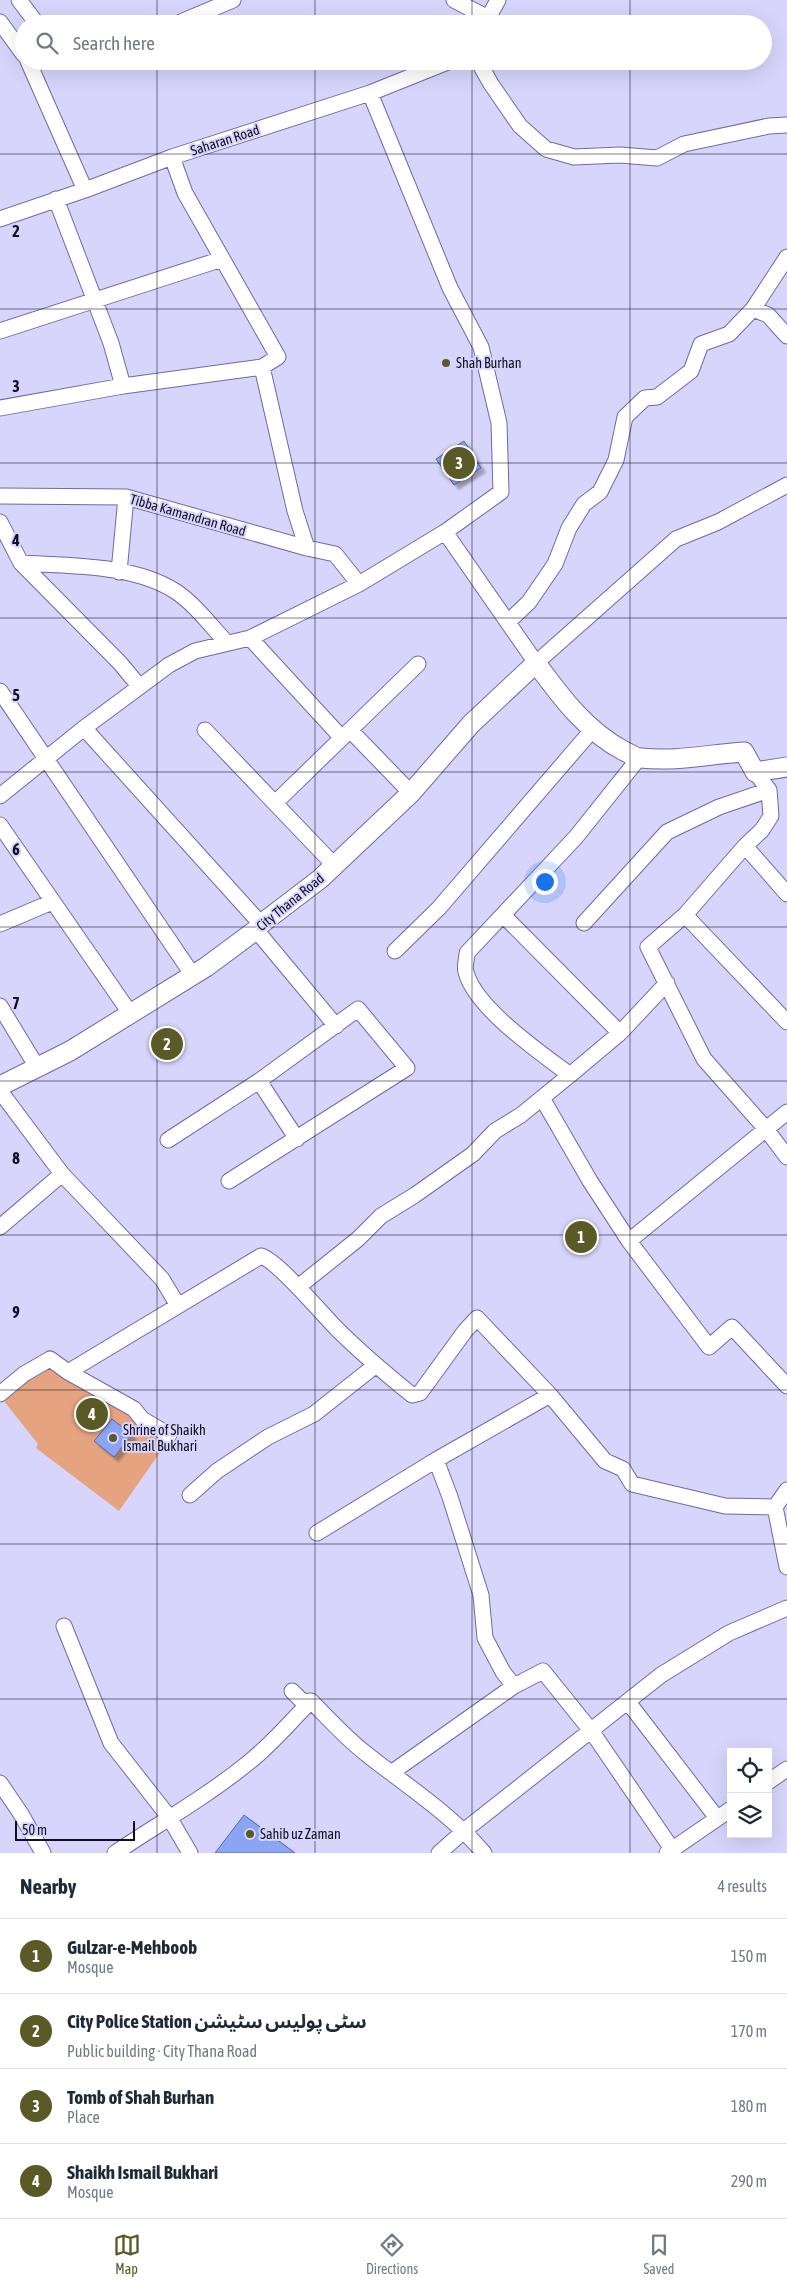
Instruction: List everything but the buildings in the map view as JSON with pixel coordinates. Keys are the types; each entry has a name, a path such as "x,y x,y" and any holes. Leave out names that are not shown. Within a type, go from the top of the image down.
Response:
{"street":[{"path":"19,0 30,15"},
{"path":"197,15 232,0"},
{"path":"454,0 478,15"},
{"path":"490,15 498,0"},
{"path":"0,22 15,43"},
{"path":"32,70 85,190"},
{"name":"Saharan Road","path":"0,219 85,190 172,157 370,93 428,70"},
{"path":"483,70 520,126 546,149 574,157 620,155 657,158 684,144 734,133 787,125"},
{"path":"0,796 84,728 133,694 139,686 195,651 250,638 359,584 445,532 501,492 499,423 481,347 450,288 370,93"},
{"path":"0,408 123,386 262,368 278,357 185,193 172,157"},
{"path":"56,199 111,343 123,386"},
{"path":"508,622 529,602 556,564 569,528 584,504 600,492 616,460 625,417 645,398 657,397 691,371 701,344 729,334 753,309 787,257"},
{"path":"0,331 222,260"},
{"path":"753,309 768,315 787,336"},
{"path":"262,368 296,511 307,548"},
{"path":"536,663 676,539 718,522 787,485"},
{"name":"Tibba Kamandran Road","path":"0,496 126,497 307,548 335,554 359,584"},
{"path":"119,572 126,497"},
{"path":"0,522 21,563 120,663 139,686"},
{"path":"445,532 559,694 593,729 612,744 639,758 680,759 744,752 755,772 769,790 771,816 762,830 745,846 685,915 648,947 704,1059 766,1129 787,1157"},
{"path":"21,563 94,568 147,577 176,591 197,610 227,643"},
{"path":"250,638 345,734 411,793"},
{"name":"City Thana Road","path":"0,1086 70,1051 206,967 320,879 411,793 471,724 536,663"},
{"path":"274,803 418,664"},
{"path":"0,691 192,974"},
{"path":"84,728 259,927 336,1026"},
{"path":"394,951 439,908 593,729"},
{"path":"205,730 334,865"},
{"path":"570,1075 523,1040 493,1013 476,991 465,972 467,953 576,837 639,758"},
{"path":"755,772 787,766"},
{"path":"584,922 667,832 719,807 769,790"},
{"path":"0,825 130,1013"},
{"path":"745,846 787,894"},
{"path":"0,924 52,902"},
{"path":"503,914 620,1033"},
{"path":"685,915 787,1022"},
{"path":"298,1287 358,1239 381,1216 415,1195 473,1154 495,1131 521,1115 570,1075 620,1033 667,983"},
{"path":"0,1006 37,1067"},
{"path":"168,1140 259,1081 358,1010 407,1068 229,1181"},
{"path":"259,1081 297,1138"},
{"path":"0,1091 62,1174 162,1279 177,1304"},
{"path":"542,1098 590,1181 629,1241 709,1347 732,1327 787,1386"},
{"path":"629,1241 787,1112"},
{"path":"0,1227 62,1174"},
{"path":"68,1372 177,1304 261,1256 268,1259 298,1287 337,1329 412,1395 416,1396 420,1392 465,1331 478,1318 550,1395 605,1461 623,1469 632,1484 725,1506 776,1507"},
{"path":"0,1394 24,1374 50,1359 68,1372 134,1409 142,1419 169,1435"},
{"path":"190,1494 217,1471 268,1437 314,1414 376,1365"},
{"path":"316,1533 436,1460 550,1395"},
{"path":"436,1460 450,1497 481,1595 486,1638 503,1672 514,1686"},
{"path":"787,1490 776,1507 787,1567"},
{"path":"439,1853 465,1830 592,1732 661,1675 729,1633 787,1608"},
{"path":"64,1626 111,1743 169,1816 190,1853"},
{"path":"391,1773 514,1686 543,1670 592,1732 669,1851 727,1812"},
{"path":"292,1691 304,1702 311,1701"},
{"path":"115,1853 169,1816 192,1806 250,1762 311,1701"},
{"path":"311,1701 362,1750 465,1830 484,1853"},
{"path":"628,1702 717,1818"},
{"path":"772,1779 787,1769"},
{"path":"0,1783 21,1814 43,1853"}],"shaded area":[{"path":"50,1359 134,1409 163,1448 119,1511 36,1448 38,1444 0,1396"}],"place":[{"name":"Shah Burhan","path":"446,363"},
{"name":"Tomb of Shah Burhan","path":"459,463"},
{"name":"City Police Station سٹی پولیس سٹیشن","path":"167,1044"},
{"name":"Gulzar-e-Mehboob","path":"581,1237"},
{"name":"Shaikh Ismail Bukhari","path":"92,1414"},
{"name":"Shrine of Shaikh Ismail Bukhari","path":"113,1438"},
{"name":"Sahib uz Zaman","path":"250,1834"}]}
